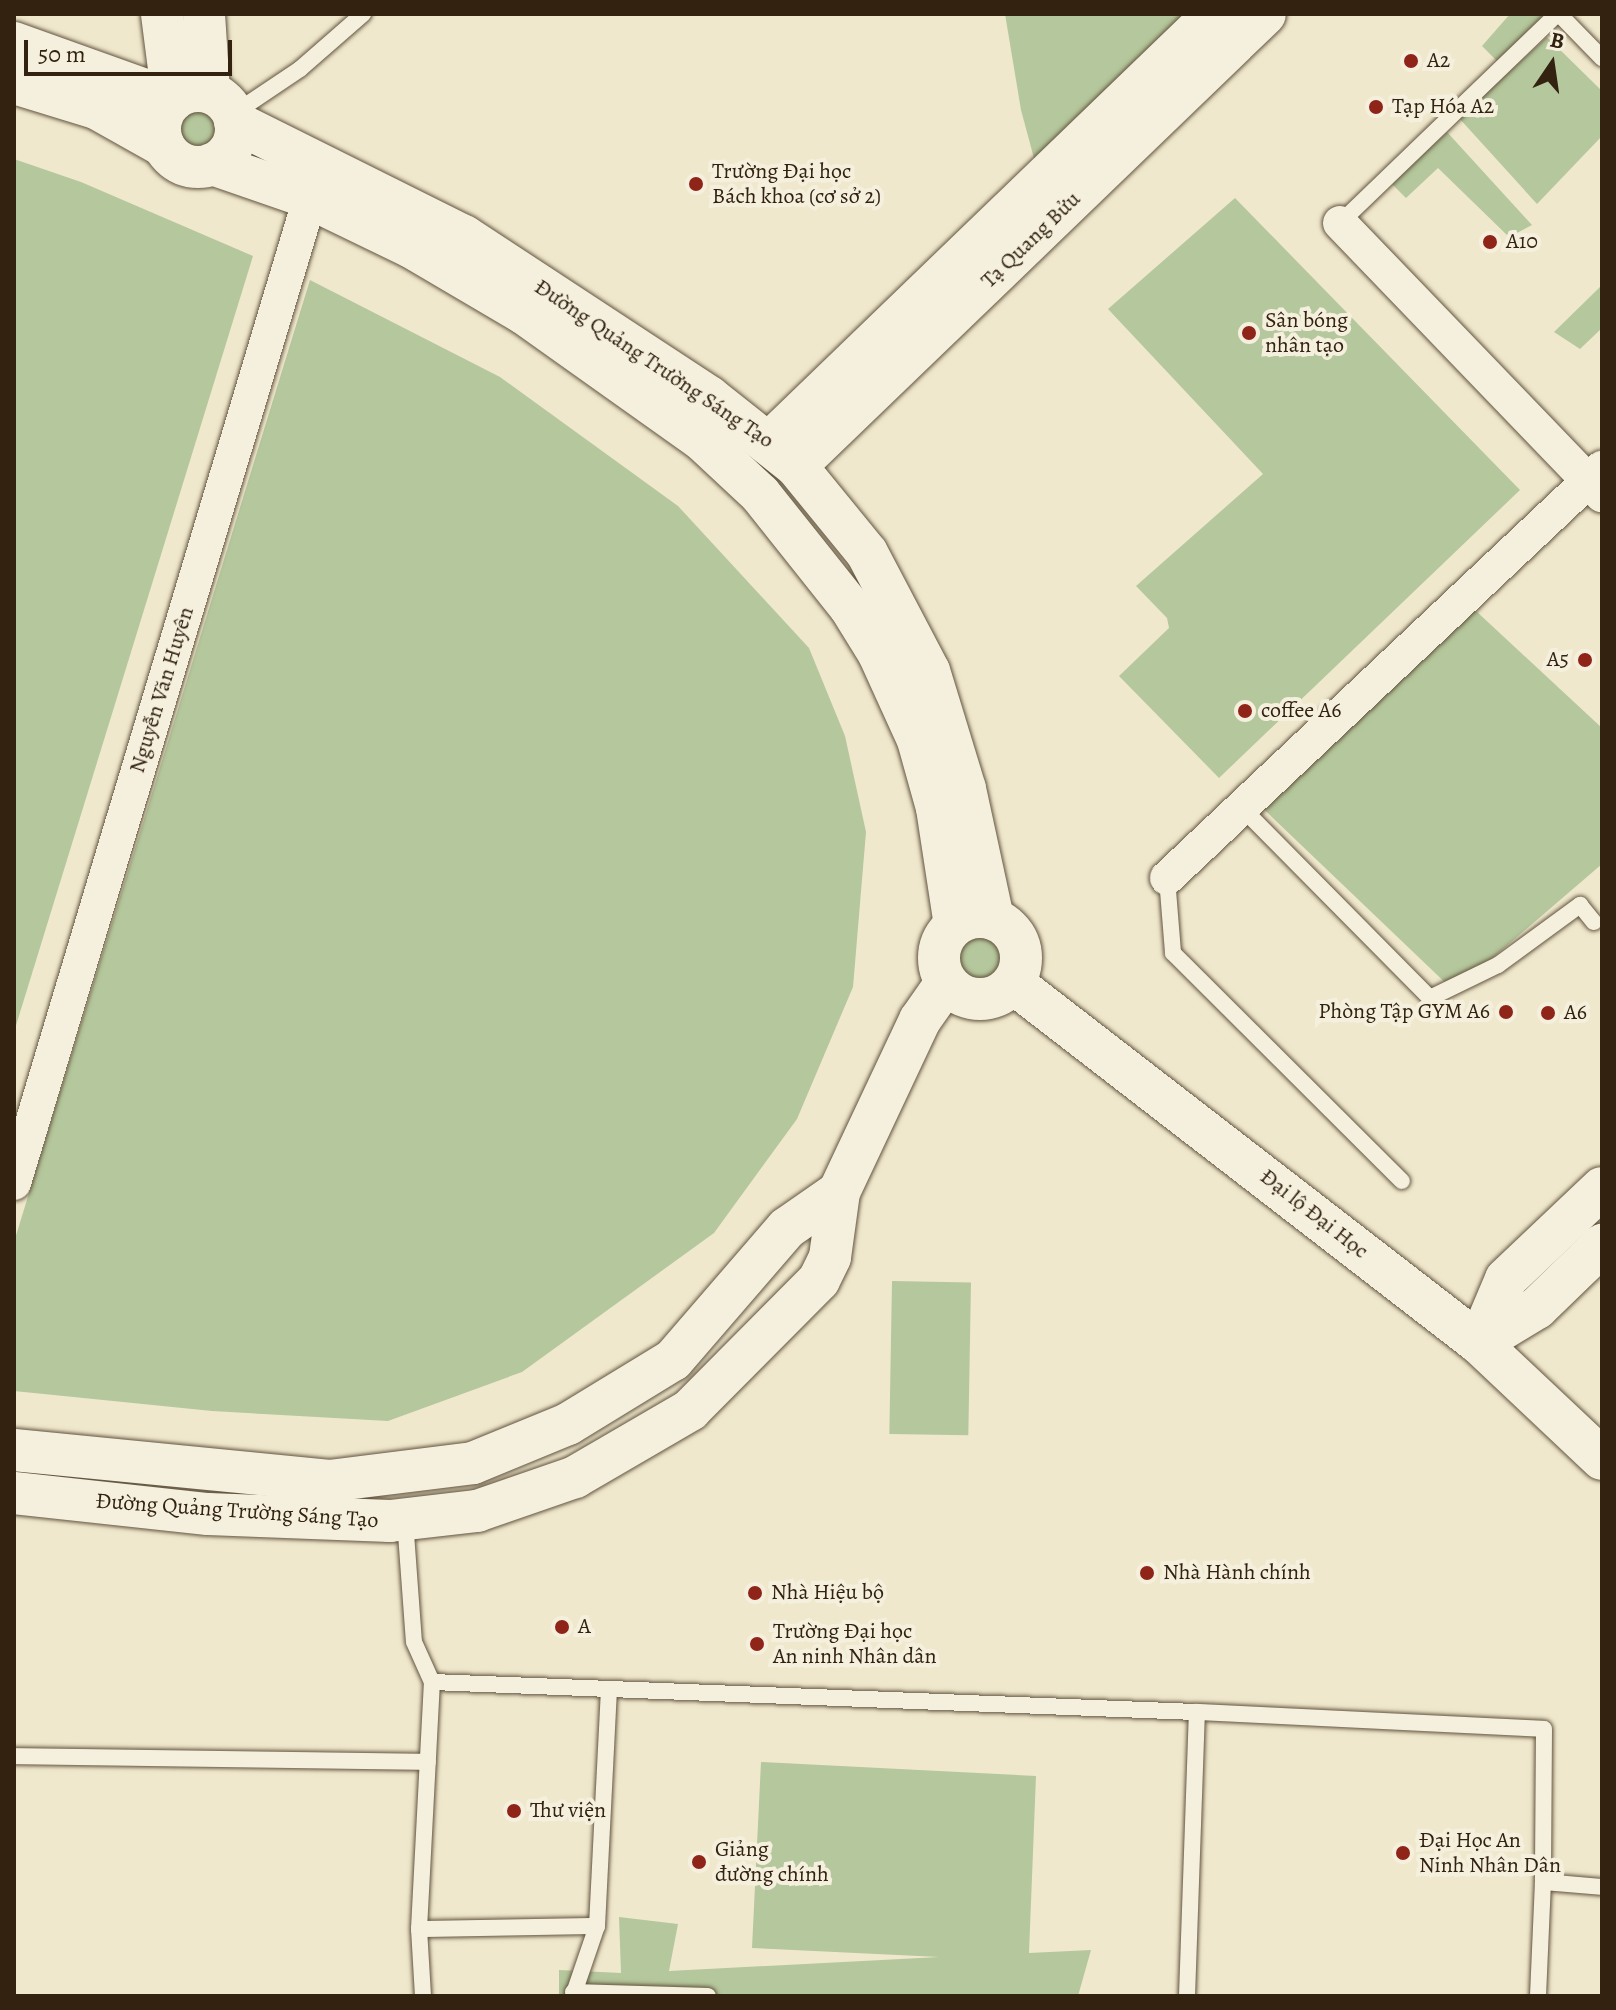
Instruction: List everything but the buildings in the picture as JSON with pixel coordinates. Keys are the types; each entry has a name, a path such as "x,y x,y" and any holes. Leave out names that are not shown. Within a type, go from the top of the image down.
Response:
{"street":[{"path":"162,14 212,107 229,151 212,164"},
{"path":"204,14 212,107"},
{"name":"Tạ Quang Bửu","path":"784,454 1265,14"},
{"name":"Tạ Quang Bửu","path":"784,454 1204,18"},
{"name":"Đường Quảng Trường Sáng Tạo","path":"14,43 212,107 464,236 784,454 867,553 929,671 965,789 974,922"},
{"path":"14,83 96,108 164,146"},
{"path":"164,146 161,122 212,107"},
{"name":"Đường Quảng Trường Sáng Tạo","path":"164,146 185,164 212,164 310,198 411,247 587,355 701,439 760,494 850,607 898,697 918,740 974,922"},
{"name":"Nguyễn Văn Huyên","path":"14,1183 310,198"},
{"path":"1167,878 1597,481 1340,223"},
{"path":"974,922 1005,925 1019,946 1019,972 1013,983 998,995 979,1000 946,983 938,958 940,945 974,922"},
{"name":"Đường Quảng Trường Sáng Tạo","path":"14,1493 288,1519 405,1519 477,1511 575,1477 690,1410 819,1280 830,1257 839,1192 920,1020 946,983"},
{"name":"Đại lộ Đại Học","path":"1013,983 1479,1343 1602,1459"},
{"path":"1479,1343 1506,1279 1602,1188"},
{"name":"Đường Quảng Trường Sáng Tạo","path":"14,1450 329,1481 473,1463 568,1424 673,1360 787,1228 839,1192"},
{"path":"1479,1343 1537,1308 1602,1245"}],"lane":[{"path":"212,107 300,69 363,14"},
{"path":"1340,223 1558,14 1602,58"},
{"path":"1242,808 1430,998 1498,965 1580,905 1594,922"},
{"path":"1167,878 1173,953 1402,1181"},
{"path":"405,1519 414,1642 432,1682 419,1929 423,1996"},
{"path":"432,1682 1544,1729 1543,1882 1538,1996"},
{"path":"609,1689 597,1926 573,1994 708,1996"},
{"path":"1187,1996 1197,1712"},
{"path":"14,1756 428,1762"},
{"path":"1543,1882 1602,1887"},
{"path":"419,1929 597,1926"}],"green space":[{"path":"1005,14 1186,14 1042,188 1021,110"},
{"path":"1510,14 1547,14 1498,62 1482,46"},
{"path":"1547,37 1602,91 1602,136 1537,204 1459,118"},
{"path":"198,101 209,103 218,110 225,119 225,141 218,150 209,157 198,159 187,157 178,150 171,141 169,130 171,119 178,110 187,103"},
{"path":"1447,132 1532,225 1509,237 1438,168 1406,198 1391,183"},
{"path":"14,159 81,182 253,256 14,1032"},
{"path":"1235,198 1520,490 1219,778 1119,676 1169,628 1167,618 1136,586 1263,474 1108,309"},
{"path":"310,280 500,377 678,506 809,648 845,736 866,832 853,987 797,1119 714,1233 522,1372 388,1421 212,1411 14,1391 14,1242"},
{"path":"1602,285 1602,328 1580,349 1554,332"},
{"path":"1461,597 1602,728 1602,864 1454,991 1252,798"},
{"path":"980,929 992,931 1001,938 1008,947 1008,971 1001,980 992,987 980,989 968,987 959,980 952,971 950,959 952,947 959,938 968,931"},
{"path":"892,1281 971,1282 968,1435 889,1434"},
{"path":"761,1762 1036,1776 1029,1953 1091,1950 1078,1996 559,1996 559,1970 621,1973 619,1917 678,1924 669,1971 939,1957 752,1948"}],"place":[{"name":"A2","path":"1411,61"},
{"name":"Tạp Hóa A2","path":"1376,107"},
{"name":"Trường Đại học Bách khoa (cơ sở 2)","path":"696,184"},
{"name":"A10","path":"1490,242"},
{"name":"Sân bóng nhân tạo","path":"1249,333"},
{"name":"A5","path":"1585,660"},
{"name":"coffee A6","path":"1245,711"},
{"name":"Phòng Tập GYM A6","path":"1506,1012"},
{"name":"A6","path":"1548,1013"},
{"name":"Nhà Hành chính","path":"1147,1573"},
{"name":"Nhà Hiệu bộ","path":"755,1593"},
{"name":"A","path":"562,1627"},
{"name":"Trường Đại học An ninh Nhân dân","path":"757,1644"},
{"name":"Thư viện","path":"514,1811"},
{"name":"Đại Học An Ninh Nhân Dân","path":"1403,1853"},
{"name":"Giảng đường chính","path":"699,1862"}]}
